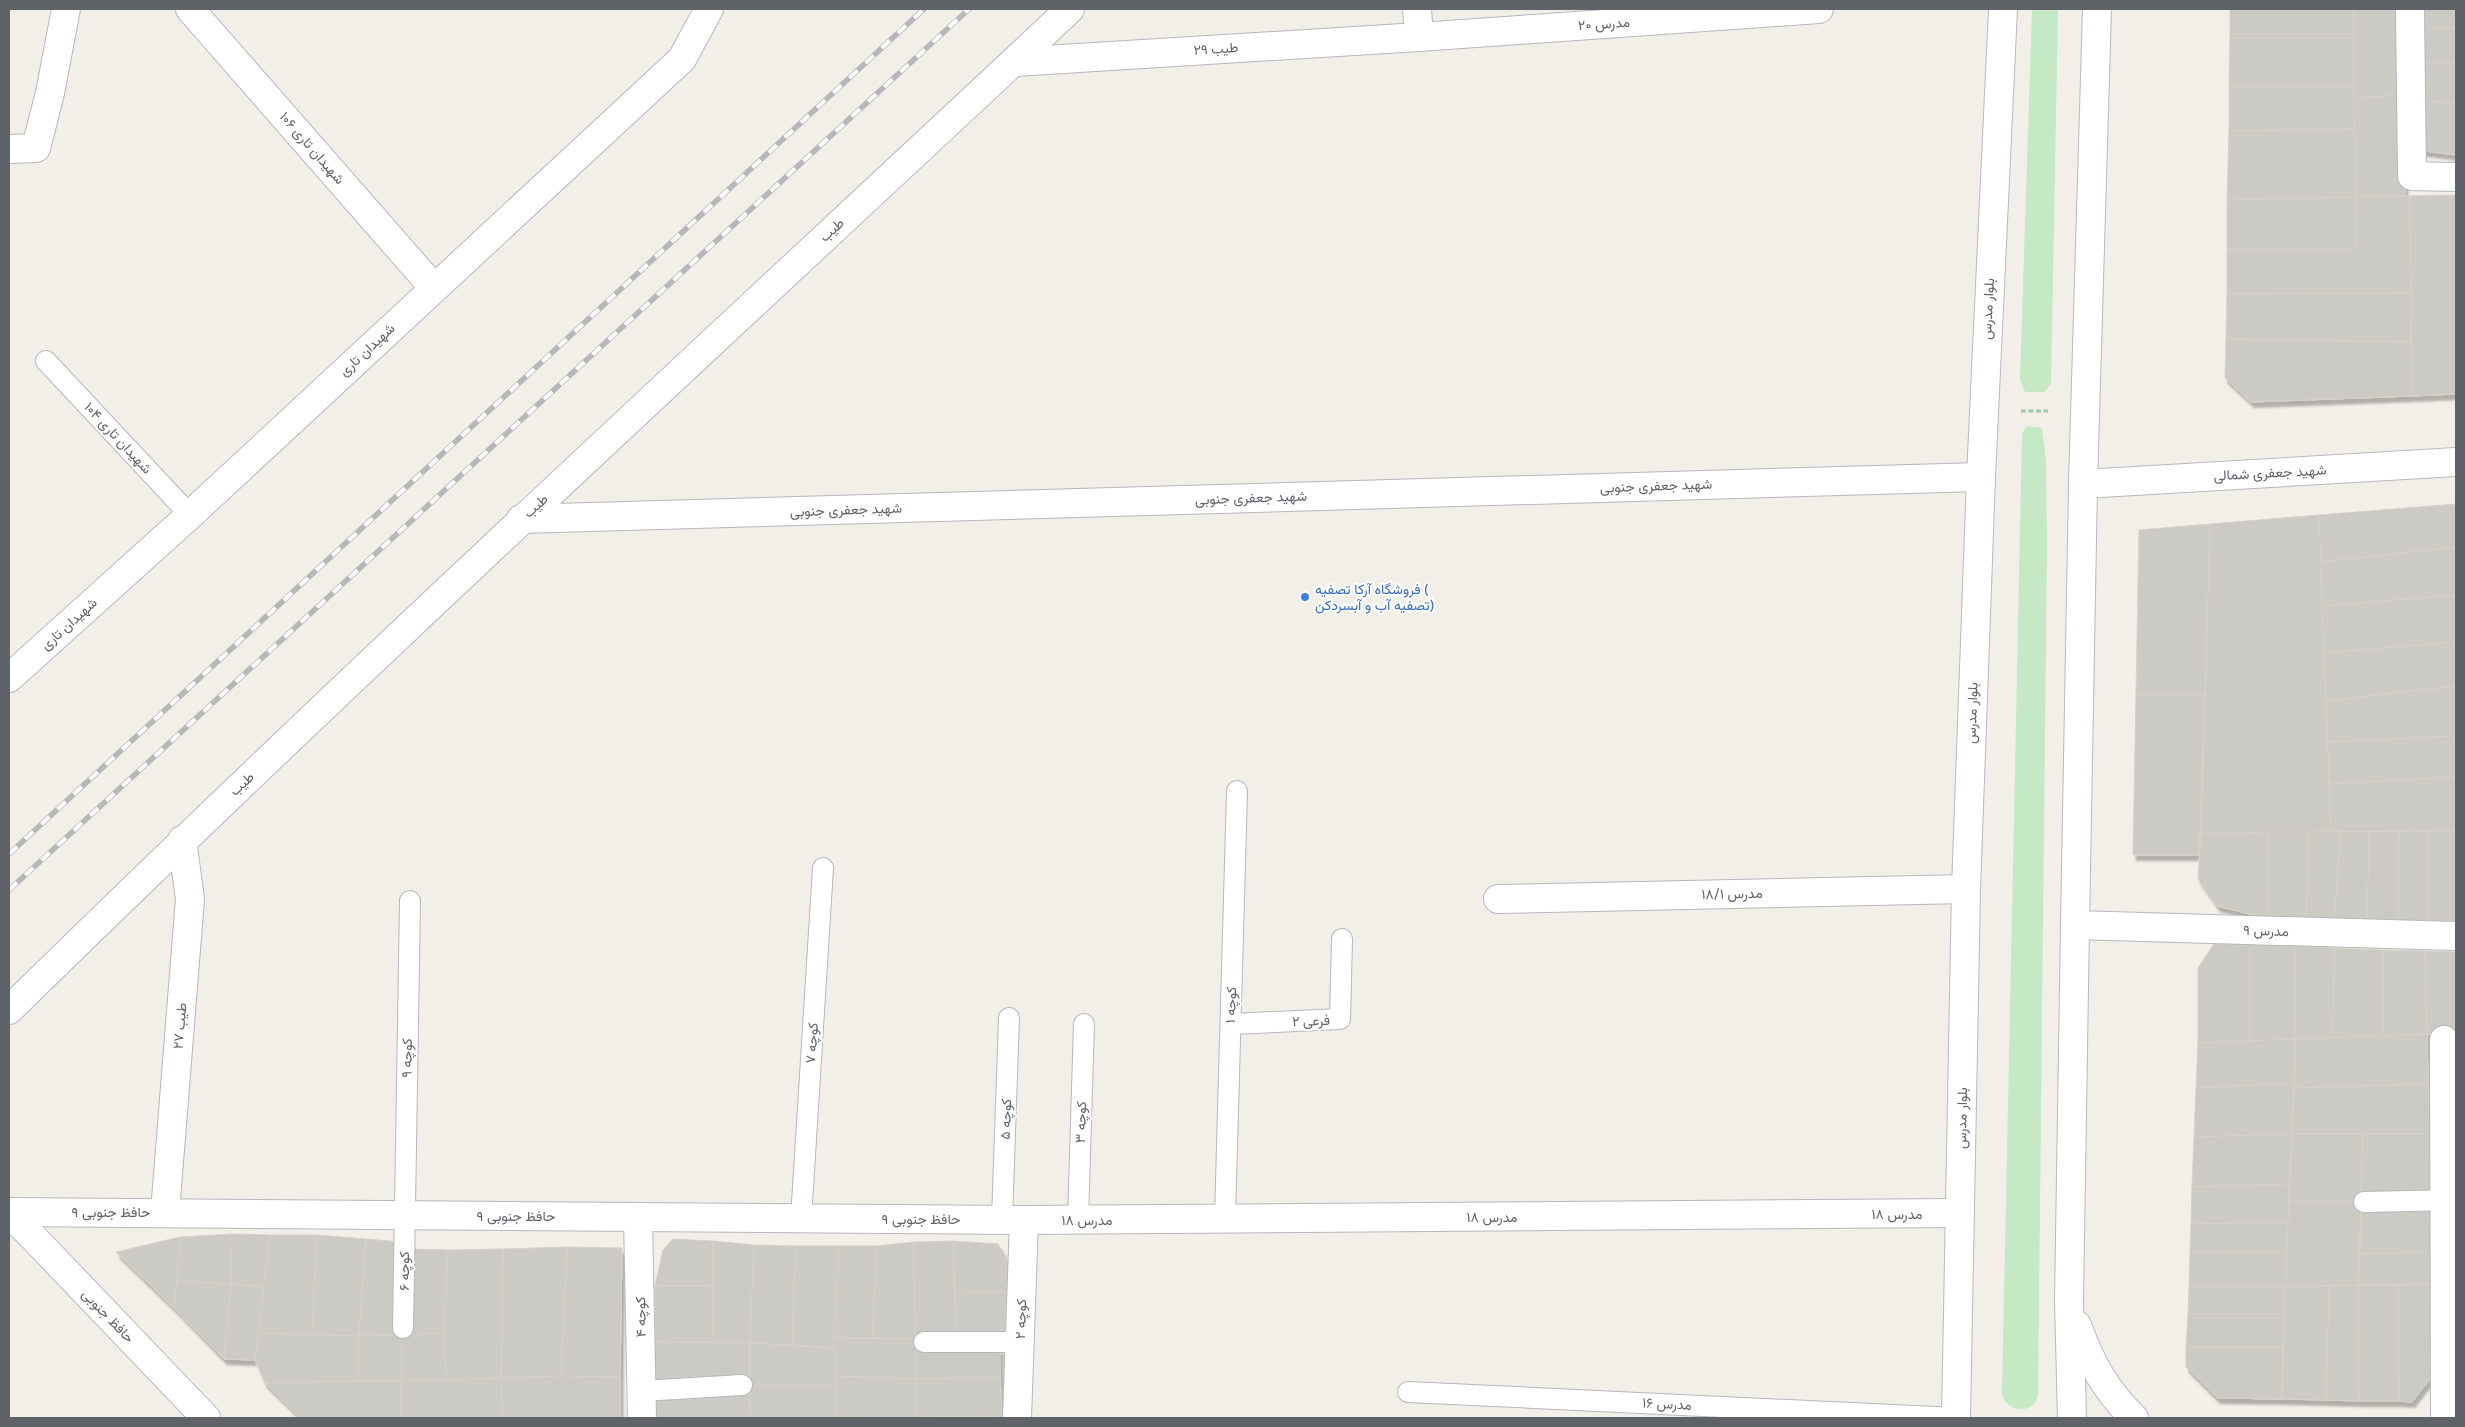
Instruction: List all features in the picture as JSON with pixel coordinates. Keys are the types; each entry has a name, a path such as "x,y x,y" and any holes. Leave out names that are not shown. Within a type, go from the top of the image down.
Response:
{"street":[{"path":"9,149 36,148 50,93 66,9"},
{"name":"شهیدان تاری ۱۰۶","path":"190,9 434,288"},
{"name":"شهیدان تاری","path":"9,678 190,515 682,59 709,9"},
{"name":"طیب","path":"9,1010 182,840 521,519 1070,9"},
{"path":"1417,9 1419,37"},
{"name":"مدرس ۲۰","path":"1419,37 1819,9"},
{"name":"بلوار مدرس","path":"1956,1418 1966,889 1980,477 2003,9"},
{"path":"2072,1418 2069,1300 2075,925 2083,484 2097,9"},
{"path":"2410,9 2412,176 2456,177"},
{"name":"طیب ۲۹","path":"1014,62 1419,37"},
{"name":"شهید جعفری شمالی","path":"2083,484 2456,462"},
{"name":"شهید جعفری جنوبی","path":"521,519 1980,477"},
{"name":"طیب ۲۷","path":"164,1212 190,899 182,840"},
{"name":"مدرس ۱۸/۱","path":"1498,899 1966,889"},
{"name":"مدرس ۹","path":"2075,925 2456,936"},
{"path":"2444,1040 2450,1092 2450,1200 2444,1418"},
{"name":"حافظ جنوبی ۹","path":"9,1213 164,1212 1013,1220"},
{"name":"حافظ جنوبی","path":"9,1213 206,1418"},
{"name":"مدرس ۱۸","path":"1013,1220 1960,1213"},
{"name":"کوچه ۴","path":"638,1217 642,1418"},
{"name":"کوچه ۲","path":"1013,1220 1020,1342 1018,1418"},
{"path":"2069,1300 2087,1353 2113,1398 2134,1418"}],"lane":[{"name":"شهیدان تاری ۱۰۴","path":"46,361 190,515"},
{"name":"کوچه ۱","path":"1225,1218 1238,791"},
{"name":"کوچه ۷","path":"802,1218 823,868"},
{"name":"کوچه ۹","path":"404,1215 410,901"},
{"name":"فرعی ۲","path":"1231,1024 1340,1019 1342,939"},
{"name":"کوچه ۵","path":"1009,1018 1013,1220"},
{"name":"کوچه ۳","path":"1078,1220 1084,1024"},
{"path":"2364,1202 2450,1200"},
{"name":"کوچه ۶","path":"403,1328 404,1215"},
{"path":"924,1342 1020,1342"},
{"path":"642,1391 742,1385"},
{"name":"مدرس ۱۶","path":"1408,1392 1956,1418"}],"path":[{"path":"1983,411 2085,411"}],"green space":[{"path":"2032,9 2058,9 2051,383 2045,392 2025,392 2020,379"},
{"path":"2026,426 2042,428 2046,462 2047,545 2038,1396 2030,1407 2018,1409 2008,1404 2002,1392 2022,434"}],"building":[{"path":"2230,9 2353,9 2354,34 2230,34"},
{"path":"2353,9 2400,9 2403,95 2354,98"},
{"path":"2419,9 2456,9 2456,28 2419,27"},
{"path":"2419,27 2456,28 2456,64 2419,64"},
{"path":"2230,34 2354,34 2354,87 2229,86"},
{"path":"2419,64 2456,64 2456,104 2419,100"},
{"path":"2229,86 2354,87 2355,129 2229,131"},
{"path":"2403,95 2405,196 2356,197 2354,98"},
{"path":"2419,100 2456,104 2456,155 2418,150"},
{"path":"2355,129 2356,197 2227,200 2229,131"},
{"path":"2456,195 2456,394 2412,396 2410,196"},
{"path":"2410,196 2411,293 2227,294 2227,249 2355,249 2356,197"},
{"path":"2356,197 2355,249 2227,249 2227,200"},
{"path":"2411,293 2411,342 2226,339 2227,294"},
{"path":"2226,339 2411,342 2412,396 2251,402 2225,378"},
{"path":"2456,504 2456,547 2320,562 2319,515"},
{"path":"2319,515 2331,832 2201,834 2210,524"},
{"path":"2210,524 2205,695 2136,694 2139,530"},
{"path":"2456,547 2456,595 2322,606 2320,562"},
{"path":"2456,595 2456,642 2324,653 2322,606"},
{"path":"2456,642 2456,686 2326,701 2324,653"},
{"path":"2456,686 2456,736 2328,742 2326,701"},
{"path":"2136,694 2205,695 2199,855 2133,855"},
{"path":"2456,736 2456,777 2329,784 2328,742"},
{"path":"2456,777 2456,830 2331,832 2329,784"},
{"path":"2456,830 2456,920 2429,920 2428,831"},
{"path":"2399,831 2398,921 2367,922 2369,832"},
{"path":"2399,831 2428,831 2429,920 2398,921"},
{"path":"2268,832 2267,918 2217,906 2198,879 2201,834"},
{"path":"2268,832 2309,832 2306,923 2267,918"},
{"path":"2309,832 2341,832 2334,922 2306,923"},
{"path":"2341,832 2369,832 2367,922 2334,922"},
{"path":"2214,944 2250,945 2250,1041 2198,1043 2198,968"},
{"path":"2250,945 2295,946 2296,1039 2250,1041"},
{"path":"2295,946 2334,948 2333,1038 2296,1039"},
{"path":"2334,948 2383,950 2383,1036 2333,1038"},
{"path":"2383,950 2425,951 2427,1034 2383,1036"},
{"path":"2425,951 2456,952 2456,1033 2427,1034"},
{"path":"2427,1034 2428,1084 2294,1088 2296,1039"},
{"path":"2296,1039 2294,1083 2196,1088 2198,1043"},
{"path":"2294,1083 2292,1134 2194,1137 2196,1088"},
{"path":"2428,1084 2430,1134 2292,1134 2294,1088"},
{"path":"2292,1134 2363,1134 2361,1201 2289,1202"},
{"path":"2292,1134 2289,1184 2192,1187 2194,1137"},
{"path":"2363,1134 2430,1134 2431,1195 2361,1197"},
{"path":"2289,1184 2288,1222 2191,1224 2192,1187"},
{"path":"2361,1201 2358,1285 2285,1287 2289,1202"},
{"path":"2431,1204 2433,1252 2360,1254 2361,1207"},
{"path":"2288,1222 2287,1253 2190,1252 2191,1224"},
{"path":"232,1234 270,1235 264,1287 231,1284"},
{"path":"232,1234 231,1284 177,1281 180,1237"},
{"path":"270,1235 317,1235 312,1335 258,1333"},
{"path":"317,1235 366,1239 359,1336 312,1335"},
{"path":"180,1237 177,1281 174,1308 116,1252"},
{"path":"366,1239 400,1242 398,1336 359,1336"},
{"path":"673,1239 713,1241 712,1286 655,1286 663,1250"},
{"path":"713,1241 754,1245 750,1343 712,1342"},
{"path":"953,1241 998,1244 1007,1259 1007,1292 955,1291"},
{"path":"953,1241 956,1336 915,1339 914,1242"},
{"path":"914,1242 915,1339 872,1338 877,1246"},
{"path":"754,1245 796,1246 792,1345 750,1343"},
{"path":"796,1246 839,1246 835,1348 792,1345"},
{"path":"839,1246 877,1246 872,1338 834,1338"},
{"path":"567,1247 622,1248 620,1377 561,1376"},
{"path":"567,1247 561,1376 501,1378 503,1249"},
{"path":"409,1249 448,1250 444,1333 408,1335"},
{"path":"503,1249 501,1378 446,1380 444,1333 448,1250"},
{"path":"2190,1252 2287,1253 2285,1287 2189,1286"},
{"path":"2433,1252 2434,1284 2358,1285 2360,1254"},
{"path":"177,1281 231,1284 224,1359 174,1308"},
{"path":"231,1284 264,1287 255,1360 224,1359"},
{"path":"2434,1284 2436,1371 2412,1402 2399,1401 2398,1285"},
{"path":"2358,1285 2359,1401 2326,1400 2329,1286"},
{"path":"2358,1285 2398,1285 2399,1401 2359,1401"},
{"path":"655,1286 712,1286 712,1342 655,1342"},
{"path":"2189,1286 2285,1287 2285,1314 2188,1314"},
{"path":"2329,1286 2326,1400 2282,1399 2285,1287"},
{"path":"955,1291 1007,1292 1005,1336 956,1336"},
{"path":"2188,1314 2285,1314 2283,1347 2186,1347"},
{"path":"258,1333 359,1336 358,1381 265,1383 255,1360"},
{"path":"444,1333 446,1380 401,1381 402,1335"},
{"path":"402,1335 401,1381 358,1381 359,1336"},
{"path":"834,1338 915,1339 916,1379 835,1376"},
{"path":"655,1342 750,1343 749,1379 652,1384"},
{"path":"750,1343 835,1348 836,1386 750,1385"},
{"path":"2186,1347 2283,1347 2282,1399 2217,1398 2186,1367"},
{"path":"915,1348 1000,1348 1000,1377 916,1379"},
{"path":"835,1376 916,1379 915,1418 835,1417"},
{"path":"620,1377 620,1418 502,1418 501,1378"},
{"path":"1000,1377 1002,1416 915,1417 916,1379"},
{"path":"501,1378 502,1418 400,1418 401,1381"},
{"path":"401,1381 400,1418 301,1418 265,1383"},
{"path":"750,1385 836,1386 835,1418 750,1418"},
{"path":"749,1393 750,1418 651,1418 652,1394"}],"railway":[{"path":"9,854 924,9"},
{"path":"9,890 969,9"}],"place":[{"name":"فروشگاه آرکا تصفیه ( تصفیه آب و آبسردکن)","path":"1305,597"}]}
